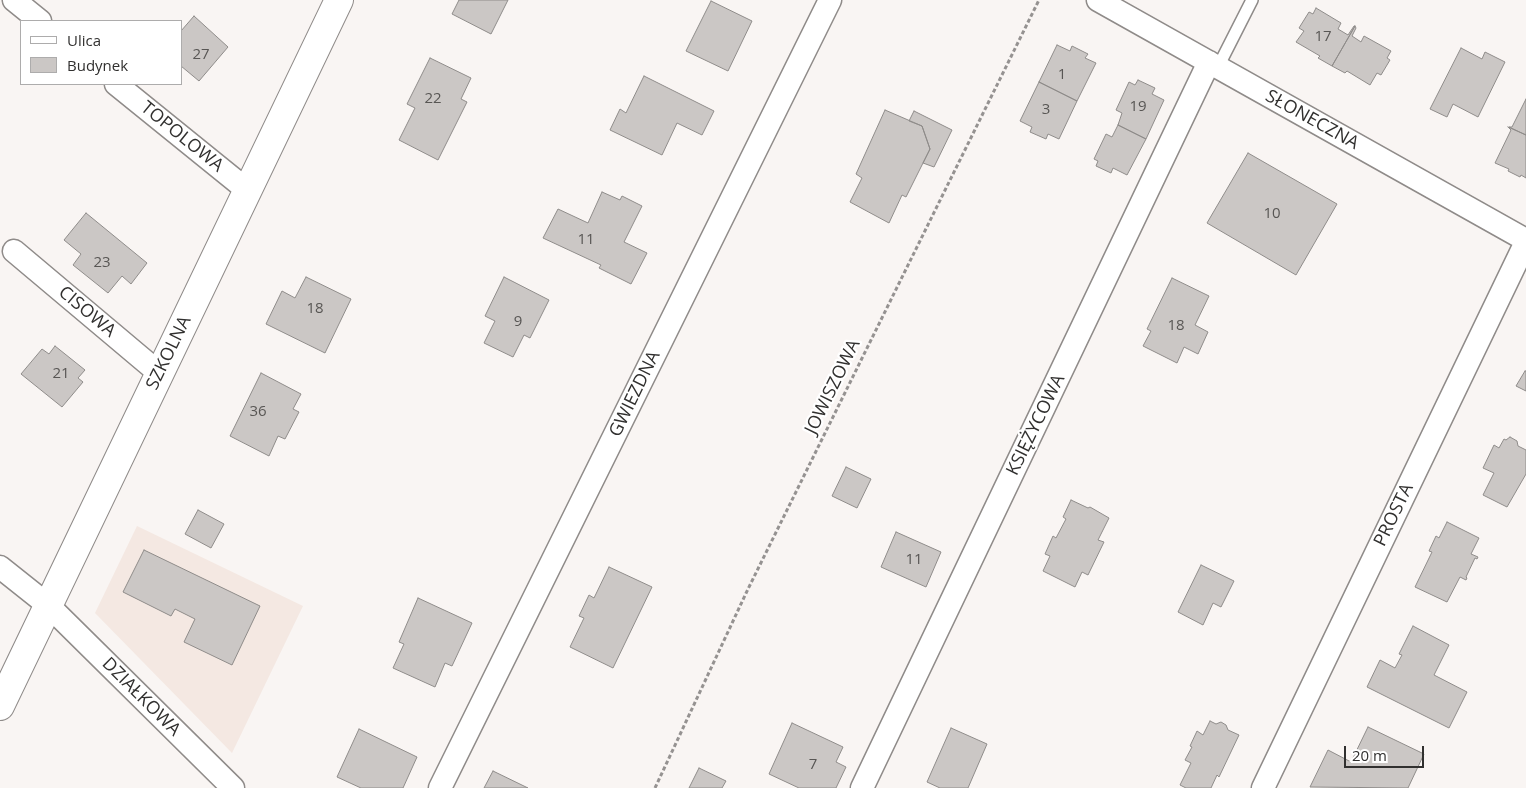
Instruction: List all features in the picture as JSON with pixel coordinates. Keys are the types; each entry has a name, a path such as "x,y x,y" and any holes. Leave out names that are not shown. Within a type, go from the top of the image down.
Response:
{"street":[{"path":"14,0 39,20"},
{"name":"SZKOLNA","path":"0,706 339,0"},
{"name":"GWIEZDNA","path":"440,788 830,0"},
{"name":"SŁONECZNA","path":"1098,0 1526,241"},
{"name":"KSIĘŻYCOWA","path":"862,788 1214,65"},
{"name":"TOPOLOWA","path":"117,85 247,190"},
{"name":"PROSTA","path":"1262,788 1526,241"},
{"name":"CISOWA","path":"14,251 160,373"},
{"name":"DZIAŁKOWA","path":"0,567 49,606 233,788"}],"lane":[{"path":"1214,65 1252,0"}],"path":[{"name":"JOWISZOWA","path":"655,788 748,589 1039,0"}],"shaded area":[{"path":"137,526 303,606 232,753 95,613"}],"building":[{"path":"459,0 508,0 491,34 452,14"},
{"path":"711,1 752,21 728,71 686,51"},
{"path":"1316,8 1341,23 1338,29 1348,35 1355,26 1332,66 1318,58 1320,56 1296,42 1304,31 1299,28 1309,12 1313,14"},
{"path":"194,16 228,47 199,81 182,67 182,30"},
{"path":"1355,26 1356,28 1352,36 1361,42 1364,36 1391,51 1387,58 1390,60 1381,75 1377,73 1370,85 1347,71 1345,73 1332,66"},
{"path":"1057,45 1070,51 1072,46 1088,54 1085,58 1096,63 1077,101 1039,82"},
{"path":"1461,48 1482,59 1485,52 1505,62 1478,117 1453,104 1447,117 1430,109"},
{"path":"430,58 471,78 461,99 467,102 438,160 399,140 415,108 407,104"},
{"path":"644,76 714,111 702,135 677,123 662,155 610,130 620,109 626,113"},
{"path":"1138,80 1155,88 1152,94 1164,100 1146,139 1118,125 1122,113 1116,110 1129,82 1135,85"},
{"path":"1039,82 1077,101 1059,139 1048,134 1046,139 1030,132 1032,127 1020,121"},
{"path":"1526,99 1526,135 1509,127 1512,127"},
{"path":"885,110 922,126 930,149 906,197 902,195 889,223 850,202 862,178 856,174"},
{"path":"914,111 952,130 934,167 923,163 930,149 922,126 909,121"},
{"path":"1118,125 1146,139 1127,175 1113,168 1111,173 1096,166 1098,161 1094,159 1106,134 1112,137"},
{"path":"1508,127 1526,135 1526,178 1521,175 1520,177 1508,171 1509,169 1495,163 1511,130"},
{"path":"1248,153 1337,204 1296,275 1207,223"},
{"path":"602,192 620,200 622,196 642,206 624,242 647,253 631,284 599,268 601,265 543,238 558,209 588,223"},
{"path":"86,213 147,263 131,284 122,276 108,293 73,265 81,254 64,240"},
{"path":"306,277 351,299 325,353 266,324 282,291 295,298"},
{"path":"504,277 549,300 530,338 524,335 513,357 484,343 495,321 485,316"},
{"path":"1172,278 1209,296 1195,325 1208,332 1198,354 1184,347 1177,363 1143,346 1151,331 1147,329"},
{"path":"55,346 85,370 78,378 83,382 62,407 21,374 42,349 49,354"},
{"path":"1526,371 1526,391 1516,386"},
{"path":"261,373 301,394 293,409 299,412 285,439 278,436 269,456 230,436"},
{"path":"1510,437 1517,441 1518,446 1526,450 1526,474 1507,507 1483,495 1494,473 1483,468 1494,445 1499,448 1504,439 1506,440"},
{"path":"846,467 871,479 857,508 832,496"},
{"path":"1071,500 1088,508 1090,507 1109,518 1098,540 1104,542 1088,575 1082,572 1075,587 1043,571 1050,556 1045,554 1053,536 1056,538 1066,519 1063,517"},
{"path":"198,510 224,524 211,548 185,534"},
{"path":"1447,522 1479,538 1471,554 1478,557 1477,559 1475,558 1466,580 1460,577 1447,602 1415,587 1432,552 1429,551 1436,536 1439,538"},
{"path":"896,532 941,552 926,587 881,567"},
{"path":"144,550 260,606 232,665 184,642 195,619 175,609 171,616 123,592"},
{"path":"1201,565 1234,581 1221,607 1213,603 1203,625 1178,612"},
{"path":"609,567 652,587 613,668 570,647 584,618 579,616 589,595 594,598"},
{"path":"418,598 472,623 452,666 445,663 435,687 393,668 404,644 399,642"},
{"path":"1413,626 1449,645 1434,675 1467,692 1449,728 1367,687 1380,660 1395,668 1402,655 1399,654"},
{"path":"1210,721 1216,724 1221,722 1226,725 1228,730 1239,735 1219,777 1217,775 1211,788 1186,788 1180,785 1191,763 1185,760 1192,747 1190,746 1197,731 1203,735"},
{"path":"792,723 843,747 836,762 846,767 836,788 799,788 769,774"},
{"path":"1368,727 1424,754 1408,788 1310,787 1328,750 1351,762"},
{"path":"951,728 987,744 968,788 940,788 927,782"},
{"path":"359,729 417,757 403,788 361,788 337,777"},
{"path":"699,768 726,781 722,788 689,788"},
{"path":"493,771 528,788 484,788"}]}
